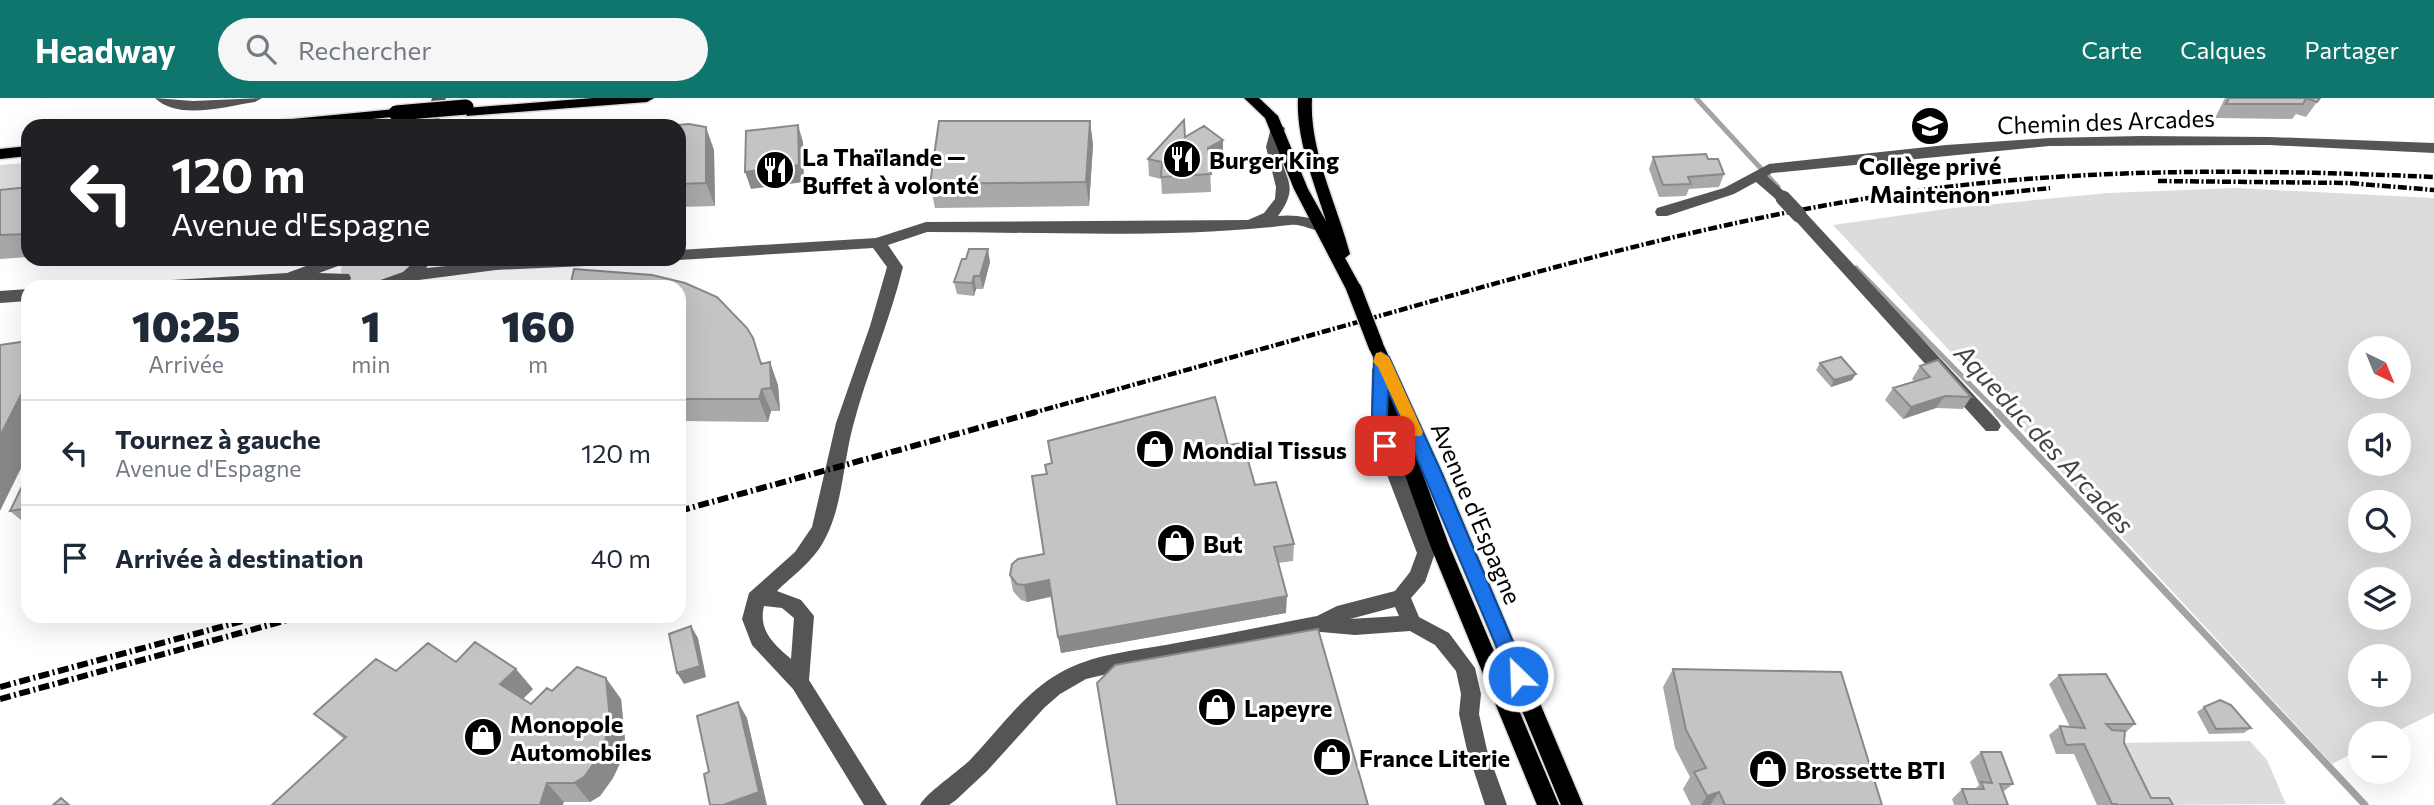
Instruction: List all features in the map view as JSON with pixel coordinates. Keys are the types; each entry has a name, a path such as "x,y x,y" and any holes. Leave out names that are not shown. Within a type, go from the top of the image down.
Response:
{"main road":[{"path":"466,110 556,98"},
{"path":"356,119 647,98"},
{"name":"Avenue d'Espagne","path":"1251,98 1271,116 1278,128 1301,189 1350,282 1379,357 1434,474 1572,805"},
{"name":"Avenue d'Espagne","path":"1305,98 1308,133 1337,226 1350,282"},
{"path":"374,119 396,116"},
{"path":"0,154 21,152"},
{"name":"Avenue d'Espagne","path":"1379,357 1397,432 1467,611 1548,805"}],"street":[{"path":"162,98 167,103 184,106 255,98"},
{"path":"432,119 439,98"},
{"path":"1242,226 1269,216 1282,200 1283,187 1273,147 1278,128"},
{"name":"Chemin des Arcades","path":"1662,212 1729,191 1769,169 2049,142 2269,141 2434,148"},
{"path":"1756,175 1783,198 1993,425"},
{"path":"686,255 877,243 926,227 1242,226 1295,219 1321,226"},
{"path":"876,805 799,681 755,632 753,614 756,599 800,560 818,540 825,523 830,484 845,422 870,357 895,267 888,254 877,243"},
{"path":"288,278 323,266"},
{"path":"342,266 343,278"},
{"path":"409,276 419,266"},
{"path":"398,280 409,276 488,266"},
{"path":"258,280 346,280"},
{"path":"0,297 21,296"},
{"name":"Avenue d'Espagne","path":"1379,357 1380,417 1385,446 1426,553 1418,576 1401,597"},
{"path":"756,599 775,597 786,600 796,605 804,615 799,681"},
{"path":"1321,624 1337,614 1401,597 1412,623"},
{"path":"931,805 979,767 1025,714 1054,687 1092,668 1321,624 1354,628 1412,623 1441,639 1465,668 1471,694 1469,714 1477,750 1496,805"}],"shaded area":[{"path":"21,164 21,194 0,196 0,165"},
{"path":"2235,188 2434,198 2434,713 2411,724 2411,721 2348,721 2348,756 2332,764 1833,225 1953,208 2108,193"},
{"path":"342,266 414,266 391,280 345,280"},
{"path":"2250,741 2267,760 2286,804 2142,805 2115,743"}],"building":[{"path":"2229,98 2306,98 2303,104 2226,104"},
{"path":"1184,120 1185,137 1204,126 1223,140 1208,148 1211,174 1161,177 1162,162 1148,159"},
{"path":"939,121 1090,121 1086,182 930,184"},
{"path":"686,124 706,127 706,183 686,184"},
{"path":"798,125 799,165 745,172 746,131"},
{"path":"1706,154 1708,159 1718,159 1724,174 1688,177 1691,184 1663,185 1653,157"},
{"path":"21,188 21,234 0,235 0,190"},
{"path":"969,249 988,249 980,276 974,276 972,283 954,282 962,259 966,259"},
{"path":"574,269 652,275 673,280 572,280"},
{"path":"686,283 717,297 747,328 761,364 770,362 771,388 762,389 759,399 686,399"},
{"path":"21,342 21,395 0,436 0,345"},
{"path":"1841,357 1856,374 1834,380 1820,363"},
{"path":"1938,360 1971,397 1945,396 1911,407 1893,388 1930,377 1920,366"},
{"name":"But","path":"1215,397 1228,445 1243,443 1255,485 1276,482 1294,544 1274,547 1287,596 1058,637 1049,580 1024,585 1017,584 1010,575 1012,564 1018,559 1044,554 1032,476 1047,474 1045,465 1052,463 1048,441"},
{"path":"21,488 21,509 10,511"},
{"path":"691,626 700,666 677,673 669,634"},
{"path":"1318,629 1368,805 1117,805 1097,683 1115,665"},
{"name":"Monopole Automobiles","path":"475,642 516,669 500,684 531,704 547,688 552,691 577,667 606,678 610,720 605,742 584,777 574,783 547,783 540,805 272,805 346,737 314,714 376,659 396,671 428,643 456,662"},
{"path":"1673,669 1841,672 1882,805 1725,805 1719,792 1707,796 1694,772 1706,768 1686,730"},
{"path":"2106,674 2135,724 2106,724 2112,730 2125,731 2124,743 2151,798 2169,798 2173,805 2112,804 2084,744 2066,745 2060,726 2085,728 2059,675"},
{"path":"2220,700 2231,705 2251,728 2216,729 2204,707"},
{"path":"738,702 759,792 723,805 710,805 704,774 709,772 697,716"},
{"path":"1981,752 2001,752 2013,784 2000,784 2008,805 1968,805 1962,789 1984,789 1981,782 1992,783"},
{"path":"61,798 69,805 53,805"}],"waterway":[{"name":"Aqueduc des Arcades","path":"1696,98 1778,187"},
{"name":"Aqueduc des Arcades","path":"1856,268 1999,414"},
{"name":"Aqueduc des Arcades","path":"1997,412 2365,805"}],"railway":[{"path":"1029,414 1591,258 1712,228 1833,204 1962,185 2096,175 2299,172 2434,177"},
{"path":"2158,181 2349,183 2434,190"},
{"path":"1910,203 2050,188"},
{"path":"686,509 1036,412"},
{"path":"0,687 235,623"},
{"path":"0,699 277,623"}],"slow traffic":[{"path":"1381,362 1381,357 1415,432"}],"place":[{"name":"Collège privé Maintenon","path":"1930,126"},
{"name":"Burger King","path":"1182,159"},
{"name":"La Thaïlande — Buffet à volonté","path":"775,170"},
{"name":"Mondial Tissus","path":"1155,449"},
{"name":"But","path":"1176,543"},
{"name":"Lapeyre","path":"1217,707"},
{"name":"Monopole Automobiles","path":"483,737"},
{"name":"France Literie","path":"1332,757"},
{"name":"Brossette BTI","path":"1768,769"}],"route":[{"path":"1385,446 1380,417 1381,357 1434,474 1518,676"}]}
